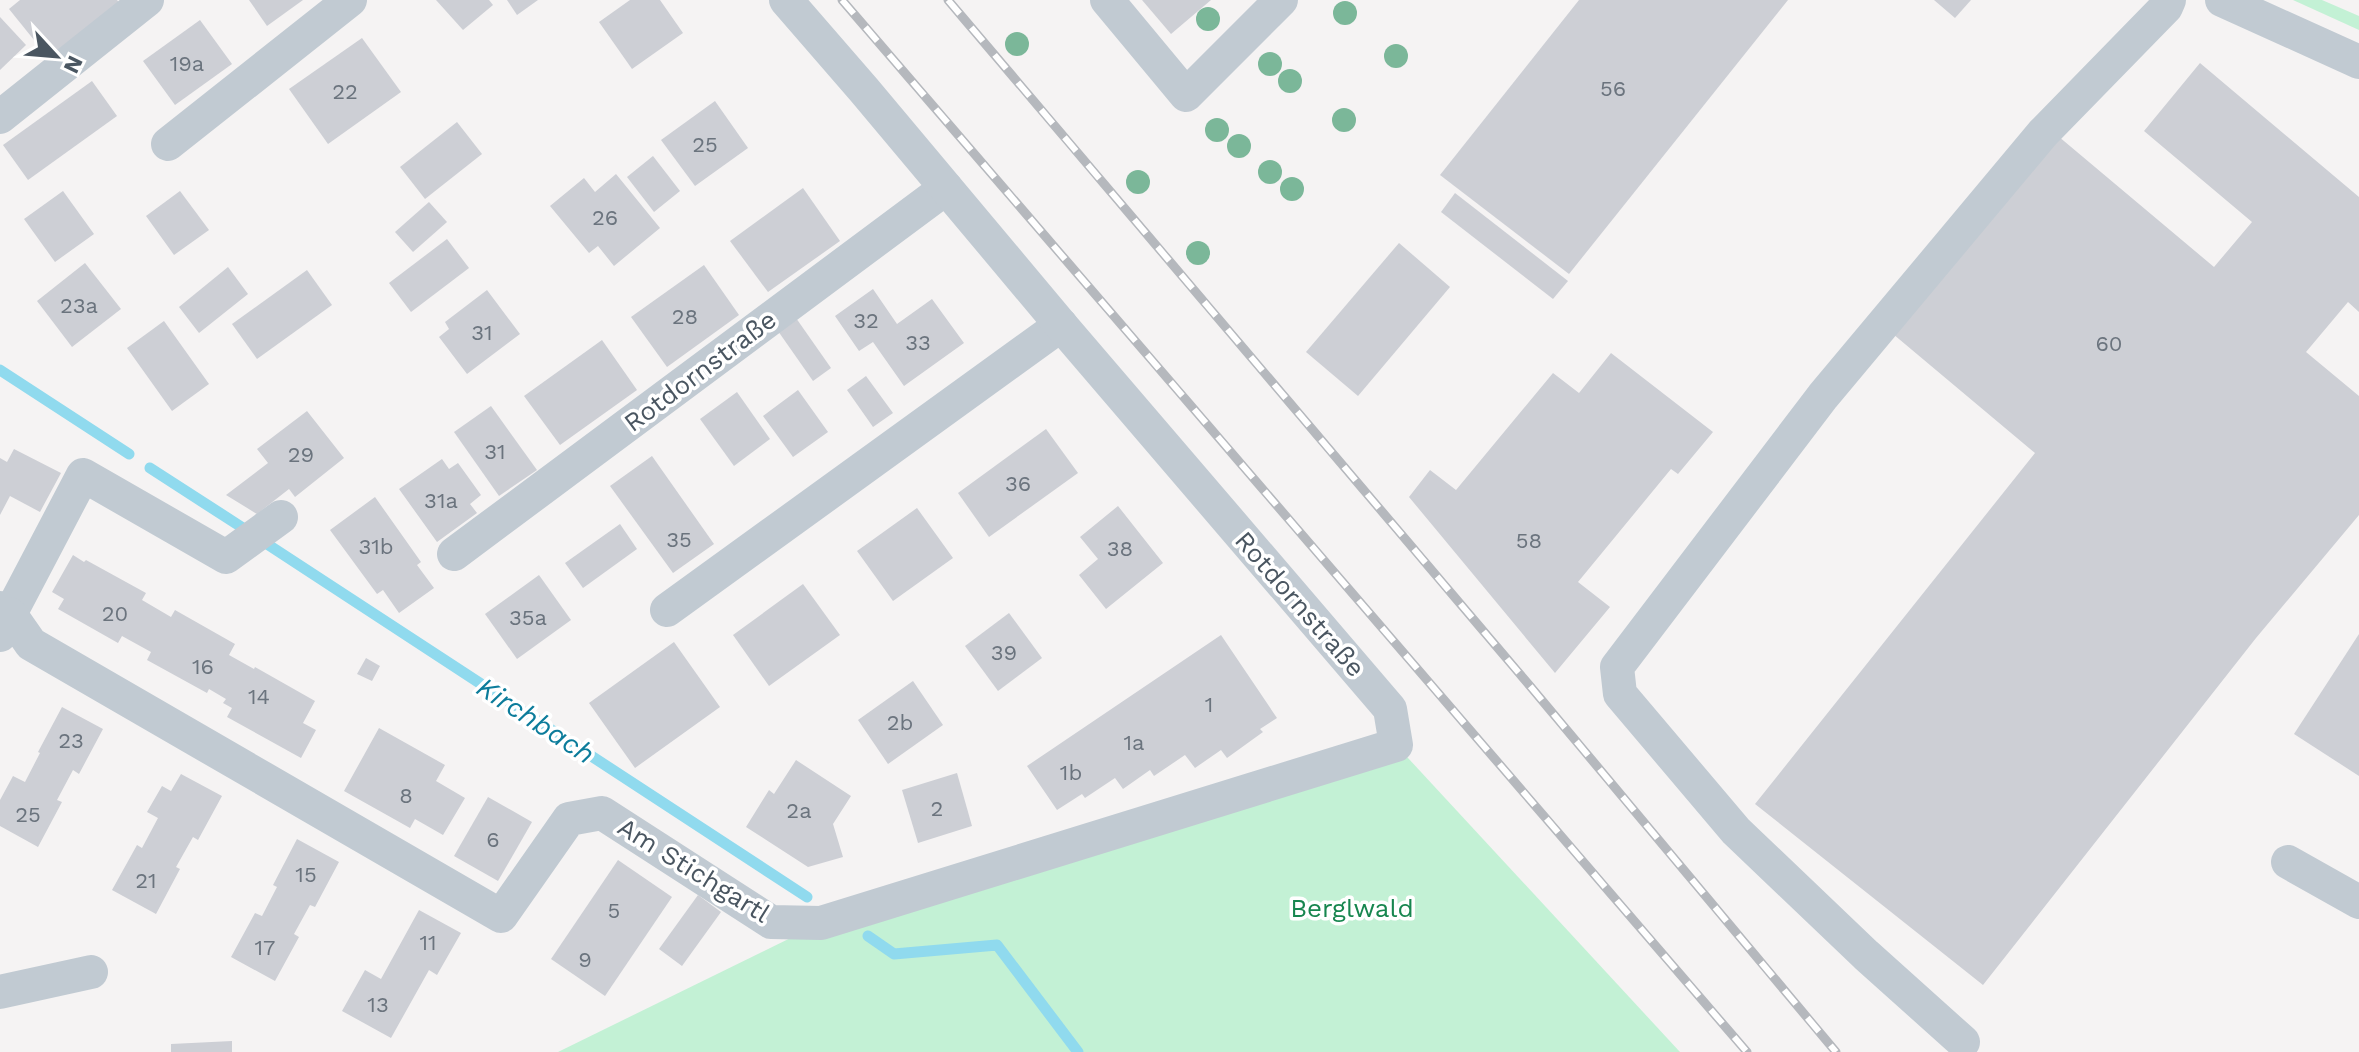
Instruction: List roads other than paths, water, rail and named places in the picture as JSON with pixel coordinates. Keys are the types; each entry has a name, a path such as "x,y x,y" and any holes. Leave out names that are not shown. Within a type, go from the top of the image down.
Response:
{"street":[{"path":"0,117 147,0"},
{"path":"168,144 350,0"},
{"name":"Rotdornstraße","path":"786,0 1390,709 1396,745"},
{"path":"1107,0 1186,95 1281,0"},
{"path":"1963,1042 1736,831 1620,694 1617,667 1823,396 2043,133 2166,7 2169,0"},
{"path":"2222,0 2359,62"},
{"name":"Rotdornstraße","path":"454,554 946,188"},
{"path":"667,610 1061,325"},
{"path":"3,619 83,475 226,557 281,517"},
{"name":"Am Stichgartl","path":"3,619 31,644 501,916 569,819 602,813 771,922 821,923 1396,745"},
{"path":"2288,862 2359,902"},
{"path":"0,992 91,972"}],"waterway":[{"name":"Kirchbach","path":"0,370 129,454"},
{"name":"Kirchbach","path":"150,468 246,530"},
{"name":"Kirchbach","path":"264,542 807,897"},
{"name":"Kirchbach","path":"868,936 894,954 997,945 1078,1052"}],"railway":[{"path":"842,0 1747,1052"},
{"path":"948,0 1836,1052"}],"park label":[{"name":"Berglwald","path":"1352,908"}]}
